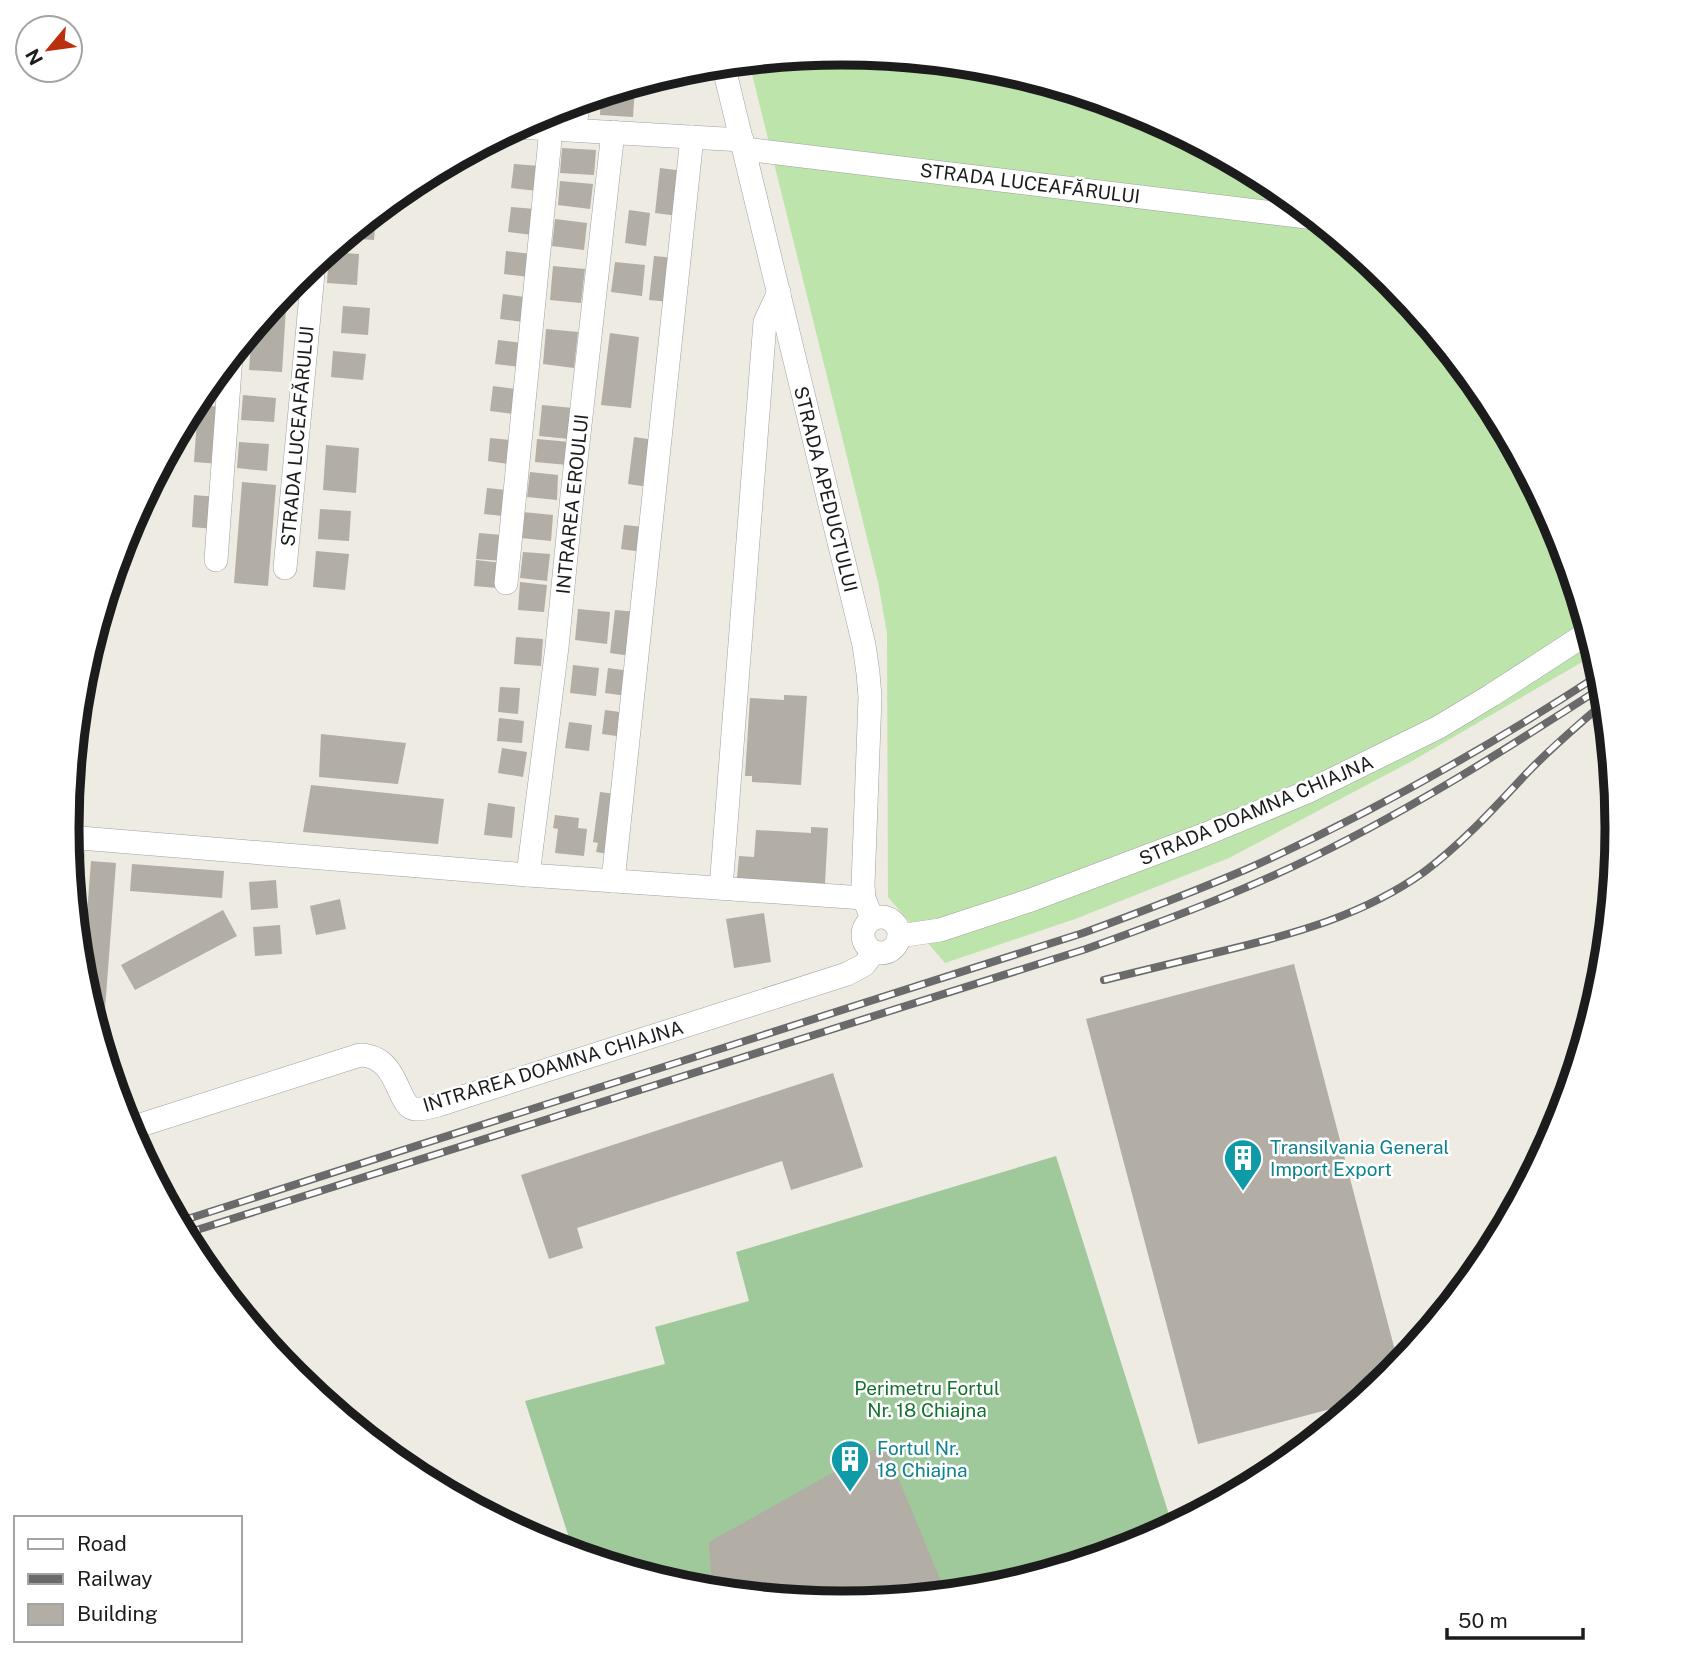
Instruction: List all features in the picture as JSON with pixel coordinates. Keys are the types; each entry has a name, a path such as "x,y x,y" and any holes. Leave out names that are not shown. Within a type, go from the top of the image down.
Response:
{"street":[{"name":"STRADA APEDUCTULUI","path":"725,74 864,645 870,719 863,886 868,923 863,933 865,944 874,952"},
{"path":"574,130 577,113"},
{"name":"STRADA LUCEAFĂRULUI","path":"538,128 692,137 1299,216"},
{"path":"506,583 551,129"},
{"name":"INTRAREA EROULUI","path":"528,875 557,647 613,132"},
{"path":"613,881 692,137"},
{"name":"STRADA LUCEAFĂRULUI","path":"285,568 312,279"},
{"path":"721,888 765,322 779,292"},
{"path":"216,560 230,373"},
{"name":"STRADA DOAMNA CHIAJNA","path":"899,936 940,930 1031,900 1206,834 1307,792 1439,727 1582,637"},
{"path":"79,838 528,875 721,888 868,909 877,918 888,919 896,926 899,936 891,951 874,952"},
{"name":"INTRAREA DOAMNA CHIAJNA","path":"139,1125 360,1055 370,1055 390,1071 407,1105 412,1108 428,1107 847,974 864,965 874,952"}],"green space":[{"path":"793,66 892,66 991,79 1088,105 1135,123 1180,143 1267,193 1346,254 1382,288 1448,363 1477,404 1527,490 1548,536 1580,630 1587,659 1412,761 1229,858 1075,919 945,963 888,897 887,633 878,582 751,70"},
{"name":"Perimetru Fortul Nr. 18 Chiajna","path":"1056,1156 1170,1517 1088,1551 1040,1565 991,1577 892,1590 793,1590 743,1585 645,1565 570,1541 525,1401 665,1364 655,1327 749,1301 736,1252"}],"building":[{"path":"635,94 633,117 600,115 601,104"},
{"path":"562,148 596,150 594,175 560,173"},
{"path":"514,164 539,166 537,191 511,188"},
{"path":"660,168 684,171 679,216 655,213"},
{"path":"560,181 593,184 590,209 558,205"},
{"path":"511,207 535,209 533,235 508,232"},
{"path":"629,210 650,213 646,246 625,243"},
{"path":"555,219 587,223 584,250 552,246"},
{"path":"375,224 374,240 357,239"},
{"path":"506,251 531,254 529,277 504,274"},
{"path":"339,254 359,254 357,285 327,283 328,264"},
{"path":"654,256 675,258 670,302 649,300"},
{"path":"615,262 645,265 642,296 611,292"},
{"path":"553,266 585,269 581,303 550,300"},
{"path":"503,294 525,297 523,322 500,319"},
{"path":"286,306 282,372 249,370 251,347"},
{"path":"343,306 370,308 368,335 341,333"},
{"path":"546,329 578,332 574,368 543,364"},
{"path":"610,333 639,337 631,408 601,405"},
{"path":"498,340 522,343 520,367 495,364"},
{"path":"333,351 366,354 363,380 331,377"},
{"path":"493,386 516,389 513,414 490,411"},
{"path":"243,395 276,398 274,422 241,420"},
{"path":"542,405 573,408 569,439 539,436"},
{"path":"207,406 223,407 220,464 194,462 197,422"},
{"path":"634,437 655,440 649,487 628,484"},
{"path":"490,438 511,440 508,464 488,461"},
{"path":"537,439 570,442 568,465 535,462"},
{"path":"239,442 269,444 267,471 237,468"},
{"path":"326,445 359,448 356,493 323,490"},
{"path":"530,472 558,475 557,500 527,497"},
{"path":"242,482 276,485 268,586 234,583"},
{"path":"487,488 506,490 503,516 484,514"},
{"path":"194,495 217,497 214,529 192,527"},
{"path":"320,509 351,511 349,541 318,539"},
{"path":"523,512 553,515 551,541 521,538"},
{"path":"624,525 644,527 642,552 621,549"},
{"path":"479,533 501,535 503,561 476,559"},
{"path":"316,551 349,554 345,590 313,587"},
{"path":"523,552 550,554 547,581 520,578"},
{"path":"476,560 503,563 497,588 474,586"},
{"path":"520,582 547,585 544,612 518,610"},
{"path":"578,609 610,612 607,644 575,640"},
{"path":"615,610 637,612 631,656 610,653"},
{"path":"516,637 543,639 541,666 514,664"},
{"path":"573,665 599,668 596,696 570,693"},
{"path":"608,668 630,671 627,696 605,693"},
{"path":"500,687 520,688 518,714 498,712"},
{"path":"784,695 807,696 801,785 752,782 752,776 745,776 750,698 784,700"},
{"path":"605,710 627,713 624,737 602,734"},
{"path":"499,718 524,721 522,743 497,741"},
{"path":"569,722 592,725 589,751 565,748"},
{"path":"321,734 406,743 398,784 319,777"},
{"path":"502,748 527,752 523,777 498,773"},
{"path":"311,785 444,799 438,844 303,832"},
{"path":"600,792 616,794 609,854 596,852 598,843 593,842"},
{"path":"488,803 515,807 512,838 484,835"},
{"path":"555,815 579,818 578,828 587,829 584,856 555,853 558,829 553,828"},
{"path":"811,827 828,828 825,884 737,878 739,856 754,857 756,830 811,833"},
{"path":"91,861 116,863 105,1009 101,1009 86,927"},
{"path":"132,864 224,871 222,898 130,891"},
{"path":"276,880 278,908 251,910 249,882"},
{"path":"340,899 346,929 316,935 310,906"},
{"path":"223,910 237,936 135,990 121,965"},
{"path":"764,913 771,962 734,968 726,919"},
{"path":"280,925 282,954 255,956 253,927"},
{"name":"Transilvania General Import Export","path":"1294,964 1396,1353 1341,1406 1198,1444 1086,1019"},
{"path":"833,1073 863,1167 791,1190 782,1161 577,1228 583,1248 549,1259 521,1175"},
{"name":"Fortul Nr. 18 Chiajna","path":"884,1444 943,1585 892,1590 793,1590 711,1580 709,1542"}],"railway":[{"path":"188,1219 1083,933 1165,902 1247,869 1338,826 1472,753 1591,680"},
{"path":"195,1231 1086,949 1174,917 1260,881 1354,836 1463,775 1593,693"},
{"path":"1104,980 1302,930 1353,911 1401,887 1452,849 1546,754 1596,710"}],"place":[{"name":"Transilvania General Import Export","path":"1243,1192"},
{"name":"Fortul Nr. 18 Chiajna","path":"850,1493"}]}
